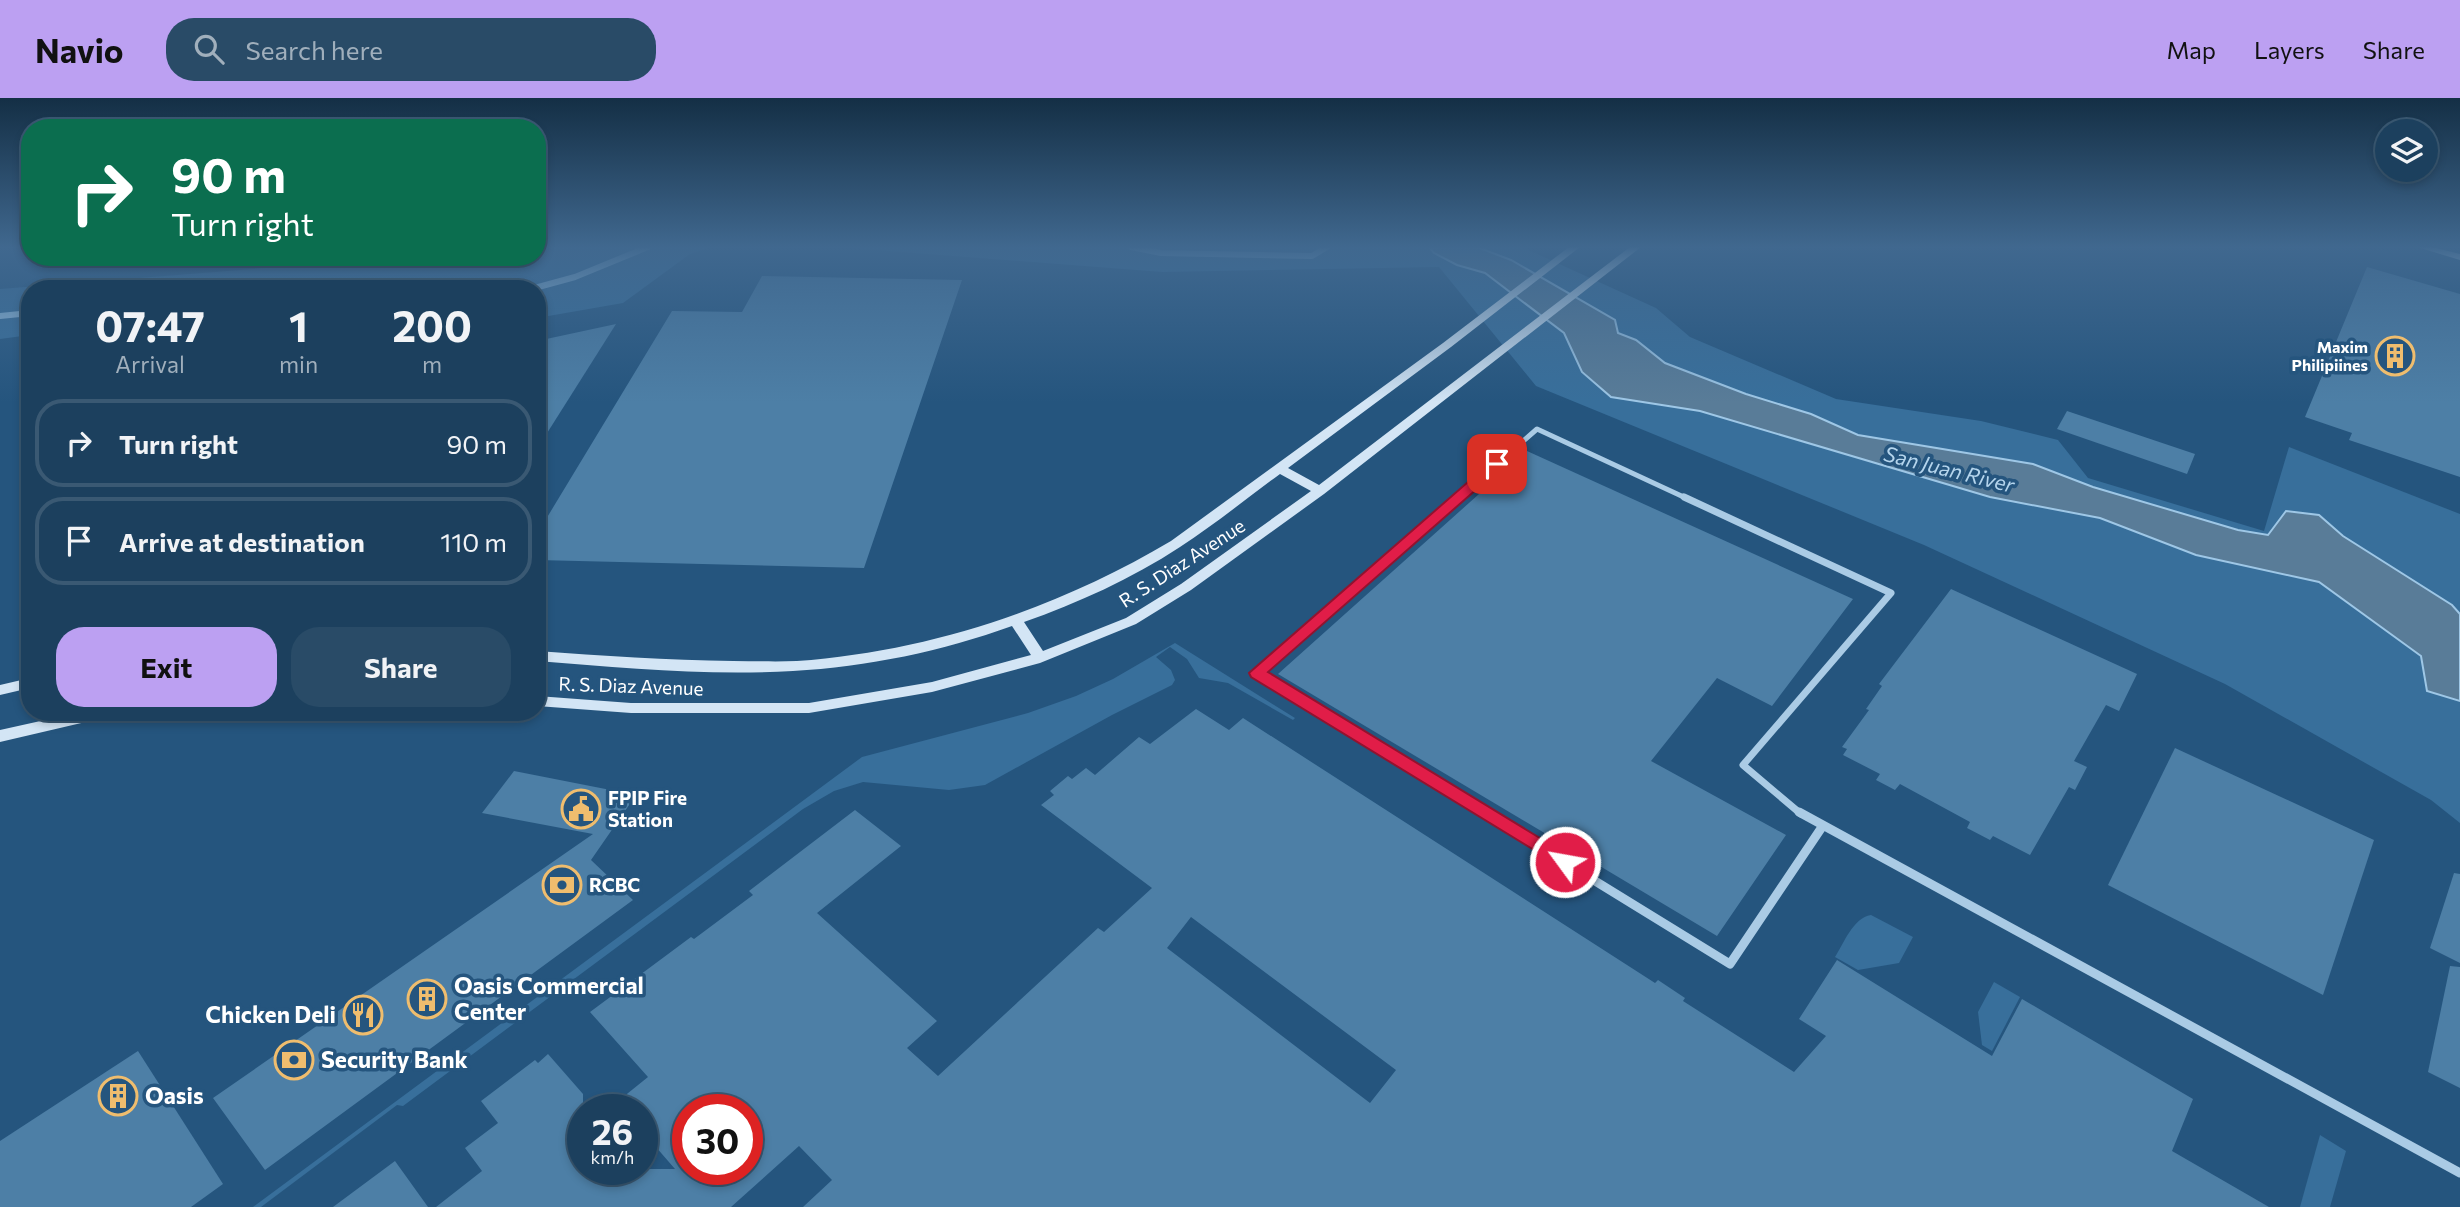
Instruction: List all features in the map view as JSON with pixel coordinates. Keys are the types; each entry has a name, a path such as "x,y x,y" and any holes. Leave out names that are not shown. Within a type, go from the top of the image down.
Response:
{"street":[{"name":"R. S. Diaz Avenue","path":"546,657 656,666 806,666 918,648 1016,621 1141,566 1280,469 1507,299"},
{"name":"R. S. Diaz Avenue","path":"546,702 631,708 809,708 932,687 1040,658 1131,621 1186,587 1320,491 1567,299"},
{"path":"1822,827 1730,964 1257,673 1537,429 1891,593 1743,765 1803,815 2460,1173"},
{"path":"1280,469 1320,491"},
{"path":"1016,621 1040,658"},
{"path":"0,690 21,685"},
{"path":"0,736 67,721"}],"shaded area":[{"path":"0,299 21,299 21,336 0,339"},
{"path":"546,299 629,299 623,303 546,316"},
{"path":"1465,299 1636,299 1656,308 1690,337 1836,399 1981,421 2058,440 2088,478 2264,531 2289,447 2460,514 2460,823 2431,800 2225,684 1924,545 1536,386"},
{"path":"1175,643 1295,718 1293,720 1228,683 1199,678 1187,659 1170,647 1156,657 1171,670 1175,680 1172,685 985,785 949,790 863,782 834,791 803,809 403,1106 397,1105 261,1207 253,1207 862,757 1028,713 1076,696 1113,679"},
{"path":"1871,915 1913,937 1899,963 1858,970 1835,957 1854,926"},
{"path":"1994,982 2020,997 1992,1051 1982,1045 1978,1012"},
{"path":"2320,1135 2346,1151 2330,1207 2300,1207"}],"water":[{"name":"San Juan River","path":"1519,299 1578,299 1615,320 1618,333 1636,340 1665,363 1746,394 1811,414 1858,435 2033,464 2093,487 2238,530 2268,535 2286,511 2319,515 2343,536 2452,605 2460,614 2460,701 2427,691 2421,656 2319,582 2196,555 2100,518 1990,497 1700,411 1611,397 1582,372 1564,333"}],"building":[{"path":"749,299 956,299 864,568 546,560 546,519 672,311 742,312"},
{"name":"Maxim Philipiines","path":"2354,299 2460,299 2460,477 2349,440 2352,433 2305,417"},
{"path":"616,324 546,435 546,339"},
{"path":"2067,411 2195,454 2187,474 2057,429"},
{"path":"1527,451 1853,599 1772,706 1717,678 1651,761 1786,835 1717,936 1278,674"},
{"path":"1951,589 2137,674 2119,711 2106,705 2074,761 2087,767 2075,790 2069,787 2030,855 1993,836 1990,840 1967,828 1970,822 1900,784 1895,790 1876,780 1880,774 1843,755 1847,749 1842,747 1869,710 1866,709 1882,686 1879,684"},
{"path":"1196,709 1229,730 1243,718 1655,983 1658,980 1685,998 1683,1001 1794,1072 1826,1036 1799,1019 1837,960 1992,1056 2022,999 2193,1099 2172,1151 2269,1207 803,1207 832,1180 799,1146 763,1178 763,1094 672,1094 672,1166 658,1149 658,1094 627,1094 648,1077 590,1012 753,895 749,891 855,810 901,846 817,913 937,1021 907,1048 938,1076 1098,928 1104,932 1152,888 1041,805 1054,795 1050,791 1068,776 1072,779 1086,768 1095,775 1139,737 1150,744","holes":["1191,917 1396,1070 1370,1103 1167,948"]},
{"path":"2175,748 2374,840 2323,995 2108,885"},
{"name":"Oasis Commercial Center","path":"514,771 636,795 591,860 633,900 265,1170 213,1098 593,834 482,813"},
{"path":"2454,873 2460,874 2460,963 2430,948"},
{"path":"2450,966 2460,967 2460,1088 2428,1072"},
{"name":"Oasis","path":"138,1051 223,1184 191,1207 0,1207 0,1141"},
{"path":"548,1054 583,1094 567,1094 567,1185 658,1185 658,1169 672,1169 672,1185 756,1185 731,1207 436,1207 482,1171 465,1148 498,1123 481,1101 535,1060 538,1063"},
{"path":"395,1161 428,1207 333,1207"}],"waterway":[{"path":"0,316 21,314"}],"place":[{"name":"Maxim Philipiines","path":"2395,356"},
{"name":"FPIP Fire Station","path":"581,809"},
{"name":"RCBC","path":"562,885"},
{"name":"Oasis Commercial Center","path":"427,999"},
{"name":"Chicken Deli","path":"363,1015"},
{"name":"Security Bank","path":"294,1060"},
{"name":"Oasis","path":"118,1096"}],"route":[{"path":"1497,464 1257,673 1565,862"}]}
